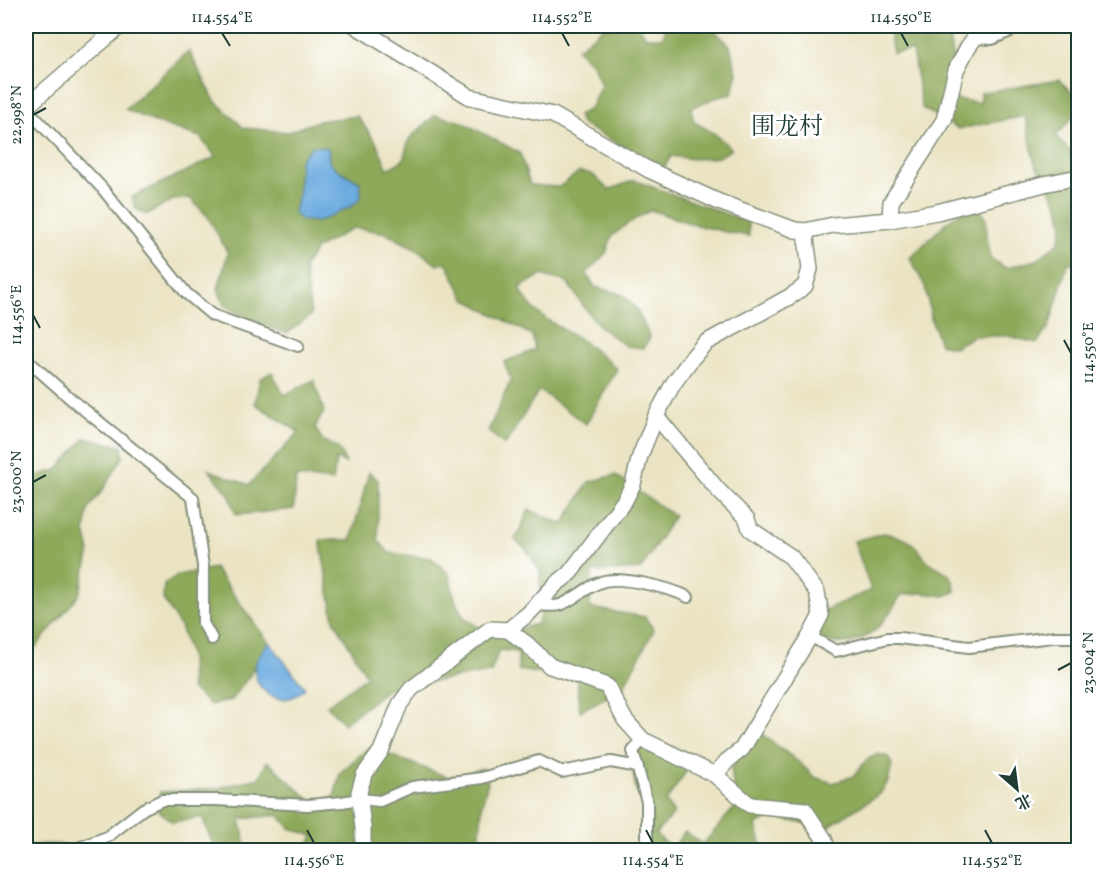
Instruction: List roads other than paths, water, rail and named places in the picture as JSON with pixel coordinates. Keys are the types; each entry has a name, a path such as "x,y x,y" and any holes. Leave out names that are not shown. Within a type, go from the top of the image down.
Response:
{"street":[{"path":"120,26 26,107 102,188 186,293 212,315 298,346"},
{"path":"356,26 470,97 552,115 649,170 719,202 795,230 805,231 833,225 890,220 937,212 1078,177"},
{"path":"890,220 891,202 944,120 956,70 978,32 992,39 1022,26"},
{"path":"508,630 569,574 625,500 633,484 640,456 656,416 673,384 692,358 705,343 805,286 810,268 805,231"},
{"path":"26,359 71,399 193,498 203,566 203,623 212,639"},
{"path":"656,416 718,490 747,519 750,529 791,557 817,592 820,615 810,636 742,749 727,761 715,776"},
{"path":"536,605 560,605 602,581 622,580 664,588 688,597"},
{"path":"363,850 359,796 364,775 381,751 400,704 411,689 490,629 508,630 550,666 607,686 625,720 643,740 715,776 750,805 805,810 824,839 828,850"},
{"path":"810,636 836,651 888,638 969,647 1053,637 1078,637"},
{"path":"643,740 633,752 647,802 647,846 645,850"},
{"path":"73,850 107,837 143,809 162,800 216,800 308,805 342,802 359,796 380,801 412,788 482,778 539,761 562,772 611,762 638,767"}],"water":[{"path":"312,146 328,148 329,162 360,183 361,197 352,206 317,222 301,220 294,213 299,192 300,160"},
{"path":"269,642 305,688 293,697 286,699 272,696 257,681 255,667 260,654"}],"district":[{"name":"围龙村","path":"787,128"}]}
